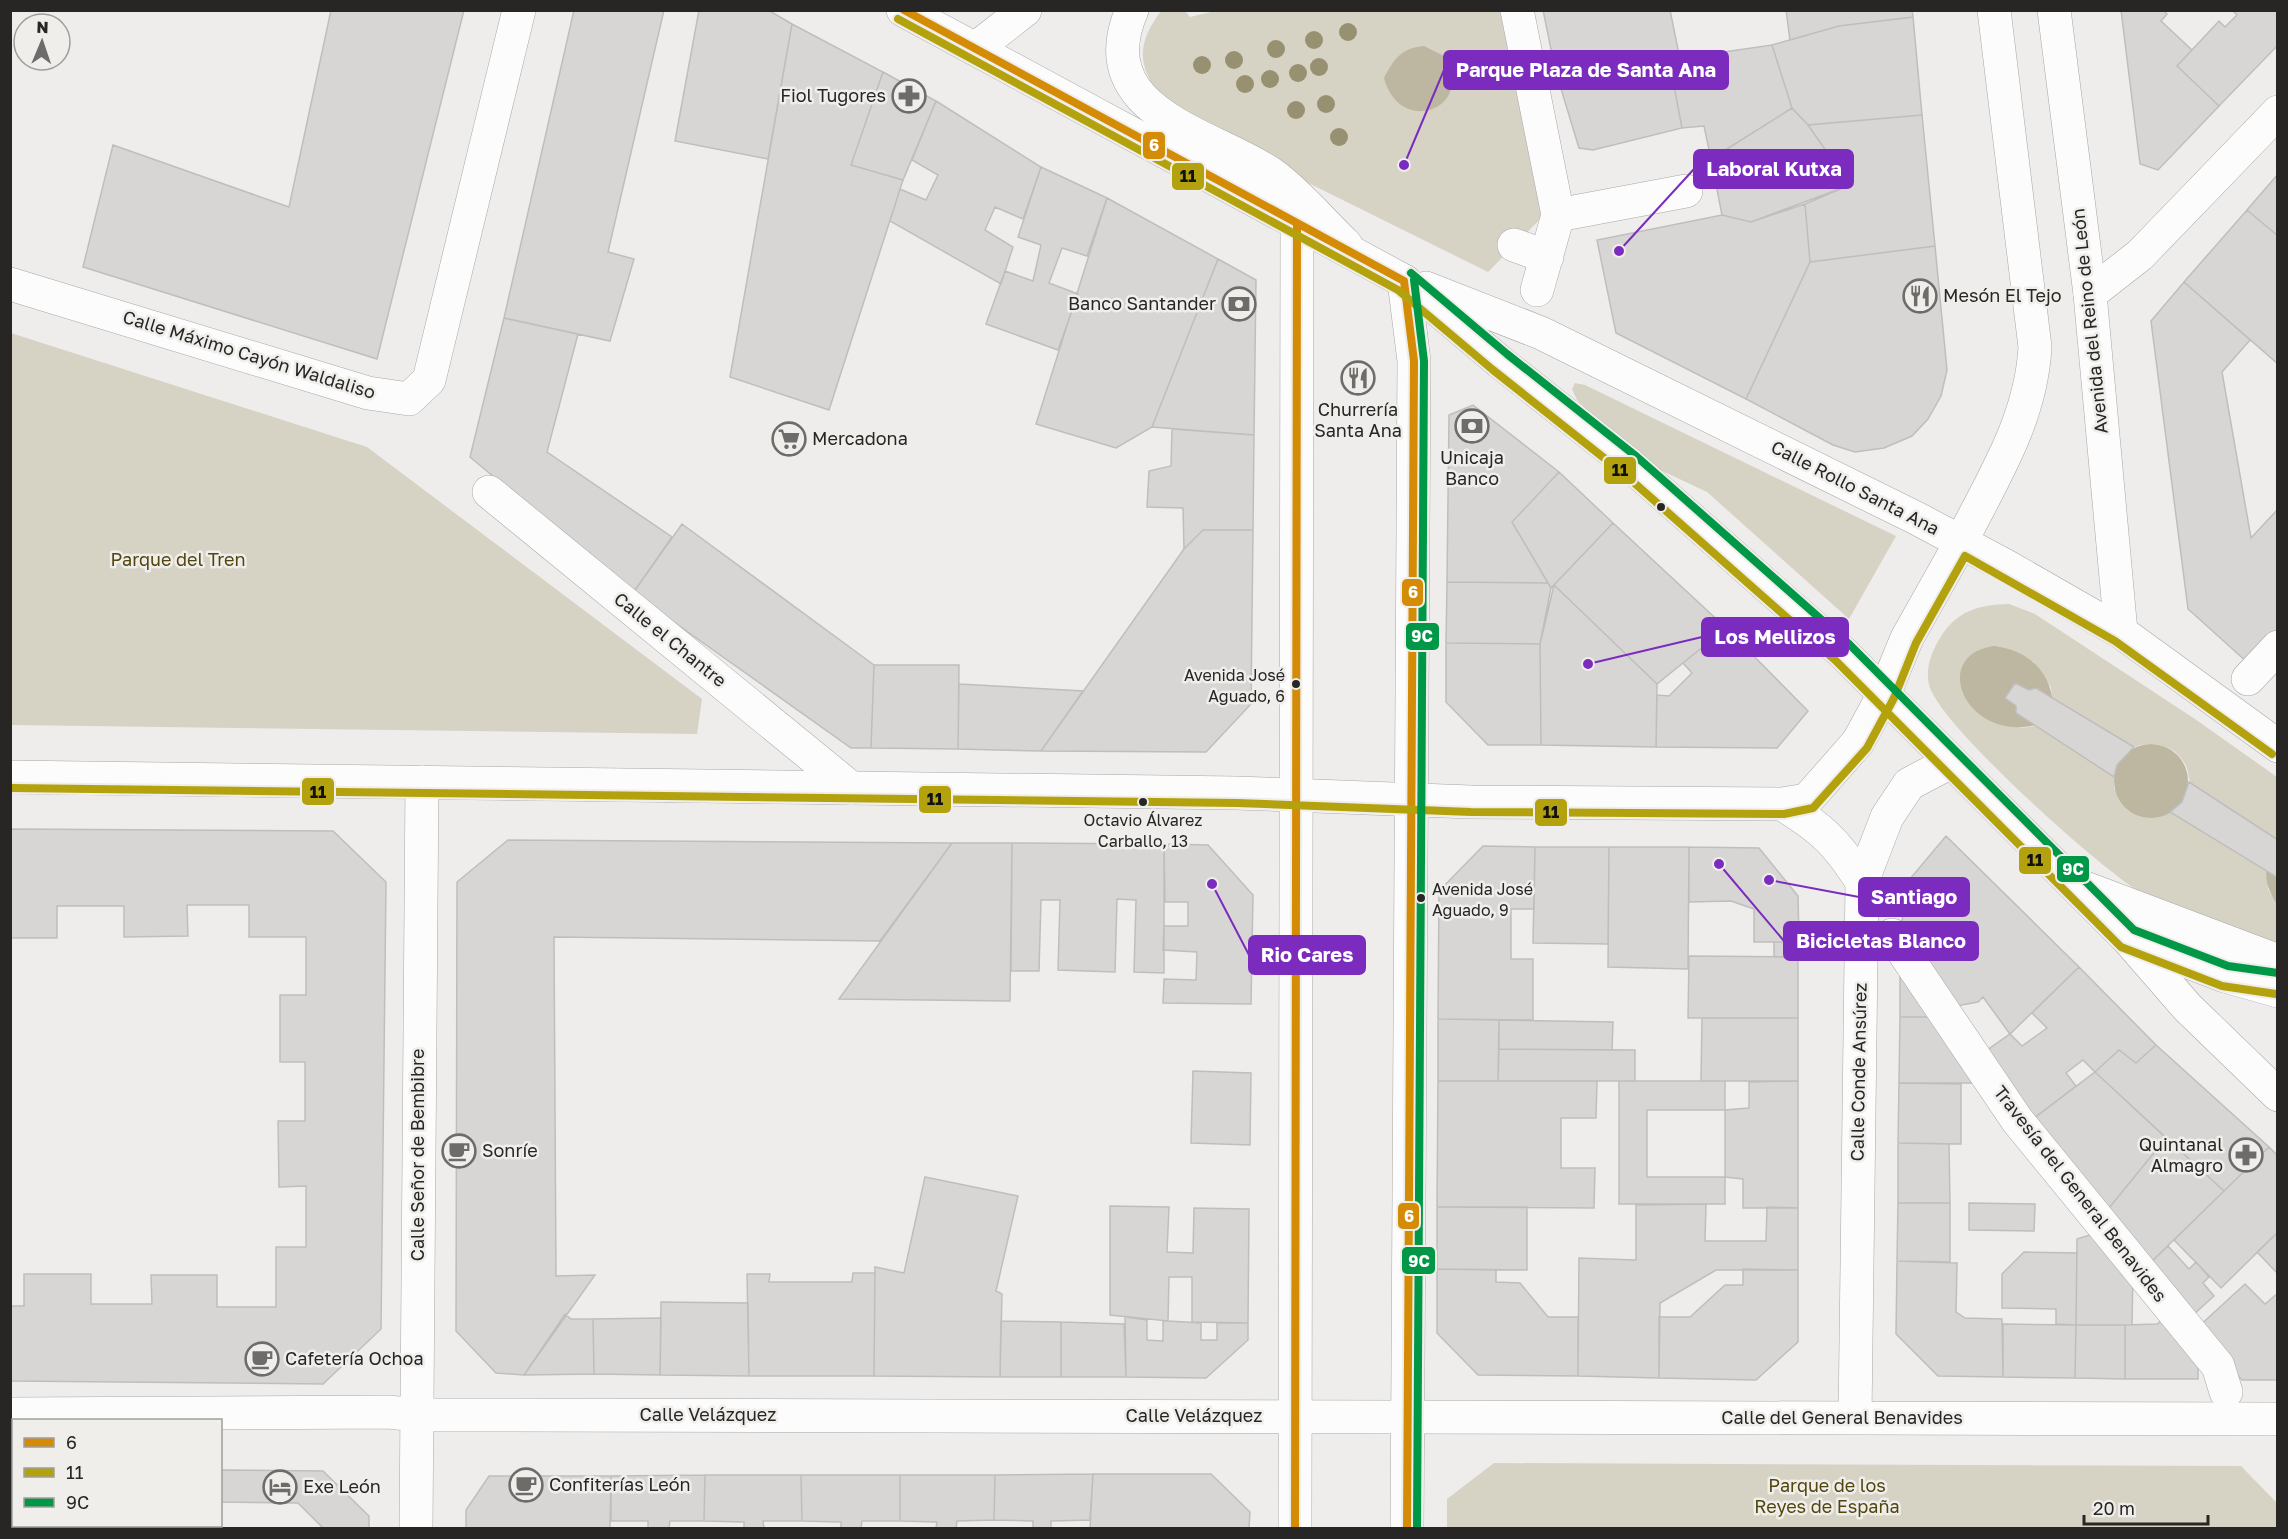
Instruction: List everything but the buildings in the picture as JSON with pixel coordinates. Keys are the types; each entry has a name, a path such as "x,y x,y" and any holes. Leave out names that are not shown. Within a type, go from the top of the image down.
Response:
{"street":[{"name":"Calle Máximo Cayón Waldaliso","path":"10,284 368,393 409,399 429,380 519,10"},
{"path":"903,10 1404,280 1500,362 1630,465 1842,652 2075,885 2128,939 2187,1007 2277,1095"},
{"path":"975,49 1025,10"},
{"path":"1132,10 1121,46 1129,77 1143,98 1168,122 1273,176 1359,256"},
{"path":"1517,10 1558,215 1537,290"},
{"name":"Avenida del Reino de León","path":"2054,10 2090,294 2121,632"},
{"path":"10,777 1297,794 1412,799 1782,804 1807,800 1858,742 1884,694 1907,638 1961,542 2021,423 2033,378 2035,347 2000,17"},
{"path":"2090,294 2140,255 2277,112"},
{"path":"1558,215 1686,191"},
{"path":"1295,1528 1297,223"},
{"path":"1514,245 1546,257"},
{"path":"1404,280 1414,361 1407,1528"},
{"name":"Calle Rollo Santa Ana","path":"1404,280 1520,323 1961,542 2121,632 2277,746"},
{"name":"Calle el Chantre","path":"489,492 850,788"},
{"path":"2248,679 2277,647"},
{"name":"Calle Conde Ansúrez","path":"1855,1418 1862,882 1887,817 1909,784 1951,762"},
{"name":"Calle Señor de Bembibre","path":"416,1528 422,782"},
{"path":"1782,804 1816,824 1844,855 1862,882"},
{"path":"2075,885 2277,961"},
{"name":"Travesía del General Benavides","path":"1892,935 2017,1120 2218,1366 2226,1392"},
{"path":"2128,939 2225,976 2277,991"},
{"path":"2225,976 2277,984"},
{"name":"Calle Velázquez","path":"10,1414 388,1412 417,1415 1407,1416"},
{"name":"Calle del General Benavides","path":"1407,1416 2277,1419"}],"green space":[{"path":"1219,10 1500,11 1546,213 1488,272 1175,117 1156,90 1144,66 1145,41 1161,11 1185,11 1190,17"},
{"name":"Parque del Tren","path":"11,333 367,447 702,699 697,734 11,725"},
{"path":"1575,383 1585,385 1896,536 1849,619 1707,492 1639,460 1577,400 1572,389"},
{"path":"2009,604 2035,614 2195,719 2277,777 2277,840 2191,784 2182,759 2170,749 2157,744 2134,747 2052,698 2051,687 2033,661 2020,728 2035,726 2114,777 2114,789 2163,816 2170,812 2267,872 2268,889 2277,905 2277,944 2151,898 2121,879 2024,795 1961,731 1940,705 1929,685 1928,672 1932,654 1940,638 1961,615 1978,608"},
{"name":"Parque de los Reyes de España","path":"1494,1463 2241,1466 2277,1503 2277,1528 1447,1528 1447,1499"}],"shaded area":[{"path":"1424,46 1444,56 1452,74 1451,90 1444,102 1432,109 1419,111 1405,107 1393,96 1384,78 1391,65 1404,52"},
{"path":"1994,646 2006,648 2026,657 2042,672 2047,681 2053,703 2036,725 2011,727 1990,721 1974,710 1964,695 1960,679 1963,665 1974,653"},
{"path":"2144,744 2158,744 2172,750 2182,760 2188,774 2186,795 2172,812 2158,818 2144,818 2130,812 2120,802 2114,788 2114,774 2120,760 2130,750"},
{"path":"2277,855 2277,905 2270,892 2266,873 2271,861"}],"transit line":[{"name":"6","path":"904,10 1404,281"},
{"name":"11","path":"898,19 1398,290 1493,370 1623,473 1835,660 2121,947 2222,986 2276,994"},
{"name":"6","path":"1295,1528 1297,223"},
{"name":"9C","path":"1411,273 1507,354 1637,457 1849,644 2134,930 2228,966 2278,973"},
{"name":"9C","path":"1414,280 1424,361 1417,1528"},
{"name":"6","path":"1404,281 1414,361 1407,1528"},
{"name":"11","path":"10,788 1237,803 1471,812 1784,814 1813,808 1867,748 1894,698 1916,643 1965,556 2115,641 2272,754"}],"place":[{"name":"Fiol Tugores","path":"909,96"},
{"name":"Parque Plaza de Santa Ana","path":"1404,165"},
{"name":"Laboral Kutxa","path":"1619,251"},
{"name":"Mesón El Tejo","path":"1920,296"},
{"name":"Banco Santander","path":"1239,304"},
{"name":"Churrería Santa Ana","path":"1358,378"},
{"name":"Unicaja Banco","path":"1472,426"},
{"name":"Mercadona","path":"789,439"},
{"name":"Los Mellizos","path":"1588,664"},
{"name":"Avenida José Aguado, 6","path":"1296,684"},
{"name":"Octavio Álvarez Carballo, 13","path":"1143,802"},
{"name":"Bicicletas Blanco","path":"1719,864"},
{"name":"Santiago","path":"1769,880"},
{"name":"Rio Cares","path":"1212,884"},
{"name":"Avenida José Aguado, 9","path":"1421,898"},
{"name":"Sonríe","path":"459,1151"},
{"name":"Quintanal Almagro","path":"2246,1155"},
{"name":"Cafetería Ochoa","path":"262,1359"},
{"name":"Confiterías León","path":"526,1485"},
{"name":"Exe León","path":"280,1487"}]}
